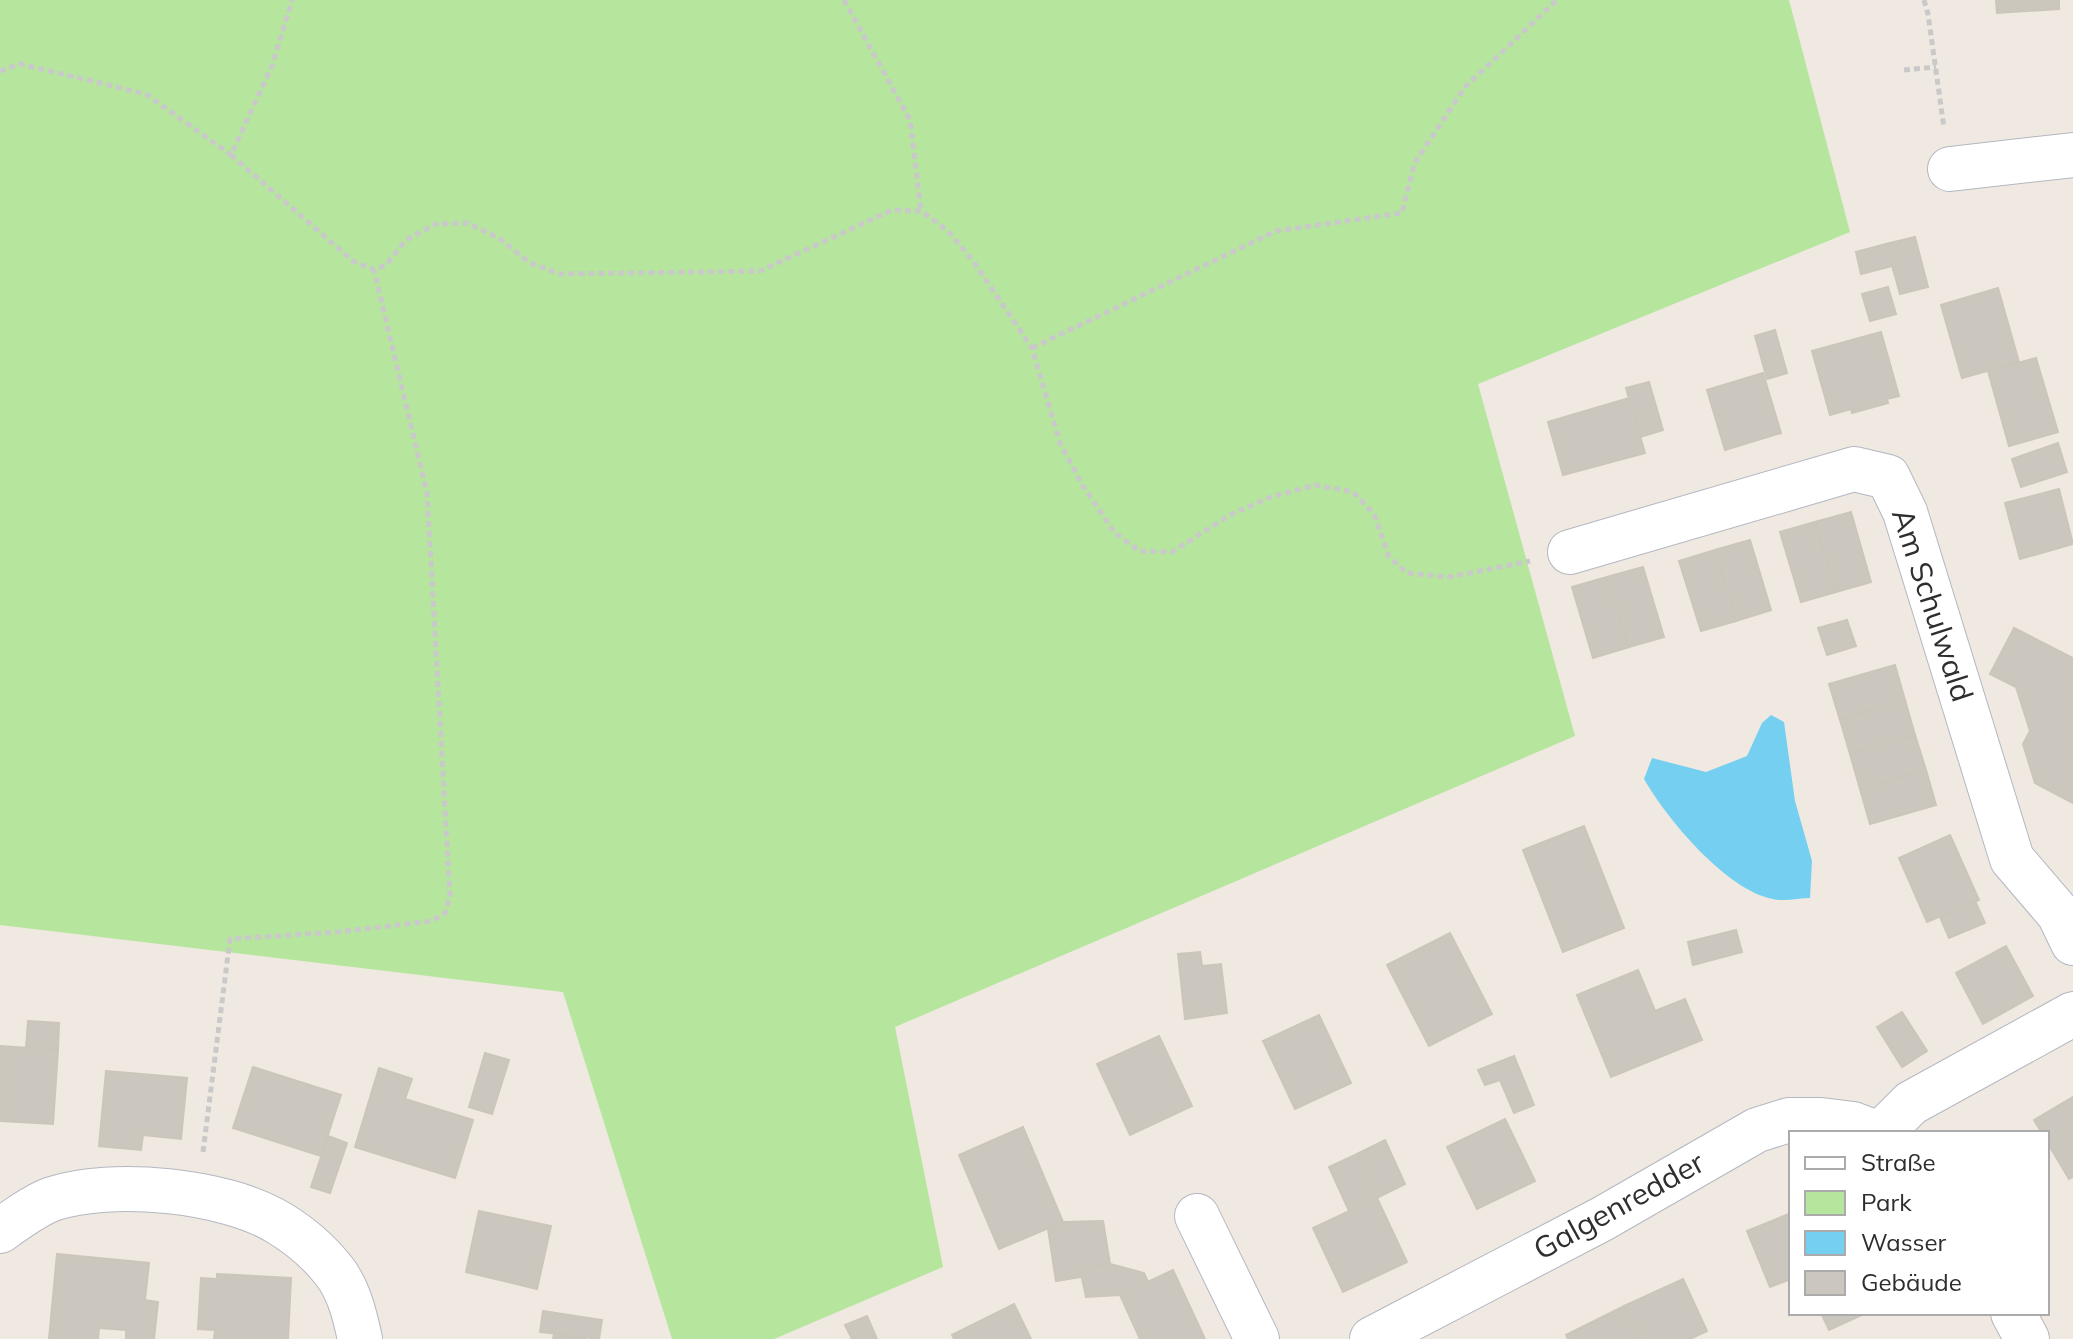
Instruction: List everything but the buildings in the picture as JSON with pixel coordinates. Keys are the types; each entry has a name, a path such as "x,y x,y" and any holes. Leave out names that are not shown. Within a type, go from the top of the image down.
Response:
{"street":[{"path":"1950,169 2073,155"},
{"name":"Am Schulwald","path":"1570,552 1854,469 1888,477 1905,512 2012,859 2059,914 2073,943"},
{"path":"1881,1131 1911,1103 2073,1014"},
{"name":"Galgenredder","path":"1372,1339 1602,1219 1757,1130 1789,1120 1821,1120 1853,1124 1873,1131"},
{"path":"0,1231 51,1200 91,1192 130,1189 197,1196 238,1205 277,1221 308,1244 336,1273 352,1305 360,1339"},
{"path":"1197,1216 1257,1339"},
{"path":"2014,1315 2027,1339"}],"path":[{"path":"231,155 272,66 292,0"},
{"path":"844,0 910,120 921,211"},
{"path":"1032,348 1276,231 1402,213 1414,164 1465,87 1557,0"},
{"path":"1924,0 1950,169"},
{"path":"0,71 20,64 146,94 231,155 353,261 374,270 386,265 406,240 436,224 467,223 499,238 530,263 560,274 760,271 892,210 921,211 948,231 973,261 1032,348 1060,443 1083,486 1114,532 1139,551 1172,552 1230,515 1271,497 1315,485 1353,492 1374,514 1389,557 1407,573 1449,577 1570,552"},
{"path":"1904,70 1936,67"},
{"path":"197,1196 230,939 337,932 432,921 445,913 450,896 427,493 374,270"}],"green space":[{"path":"0,0 1789,0 1850,232 1478,384 1575,736 895,1027 943,1267 774,1339 672,1339 563,992 0,925"}],"water":[{"path":"1771,715 1784,722 1795,801 1812,861 1810,898 1773,899 1736,882 1683,832 1644,779 1652,758 1706,772 1747,756 1762,723"}]}
